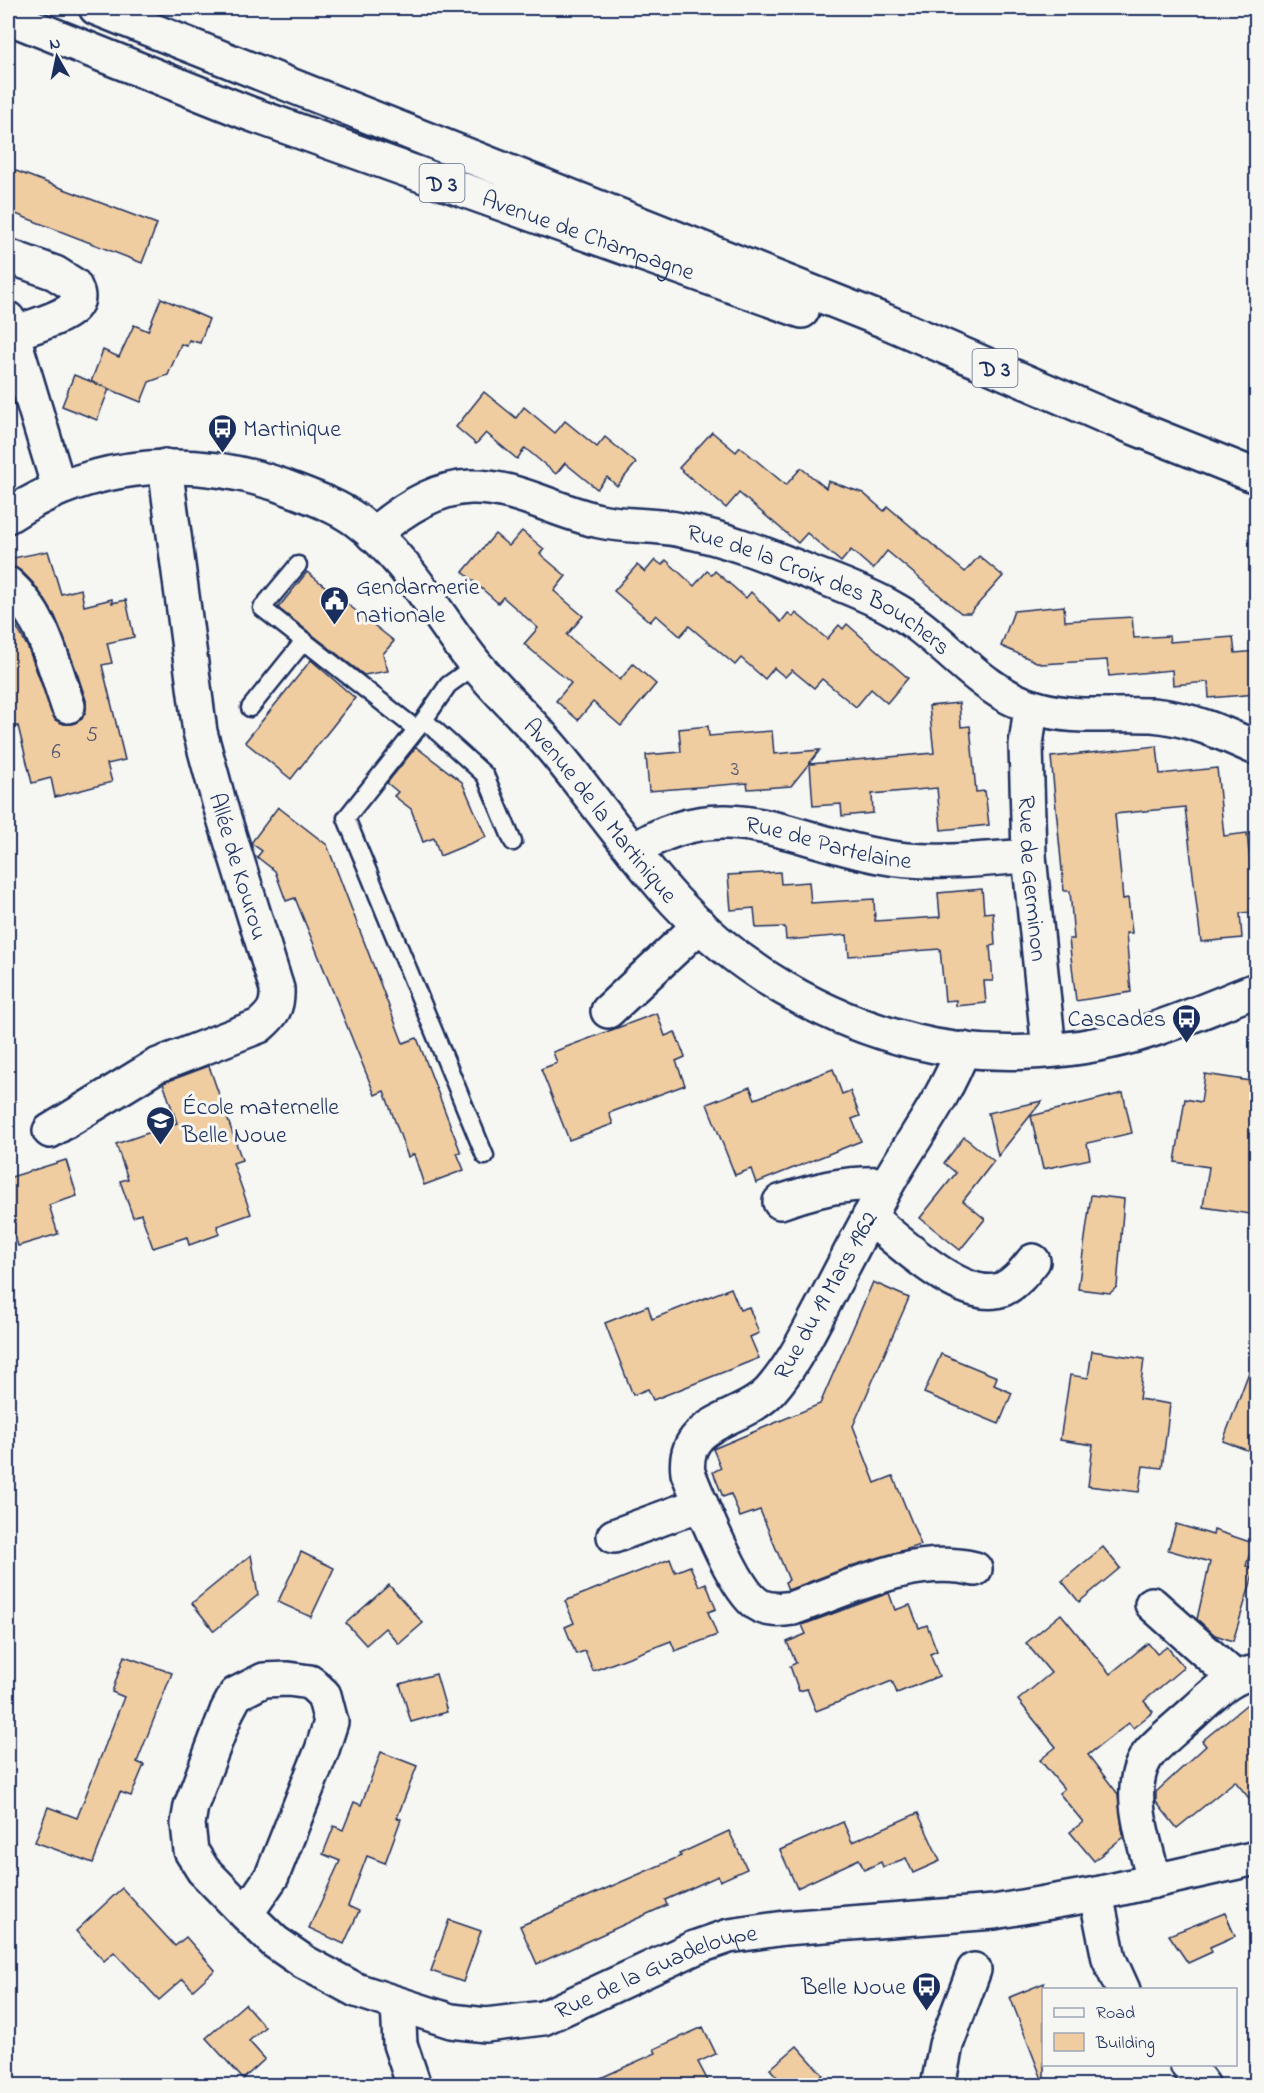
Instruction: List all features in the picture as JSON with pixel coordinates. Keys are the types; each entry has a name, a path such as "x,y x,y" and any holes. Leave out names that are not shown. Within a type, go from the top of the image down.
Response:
{"street":[{"name":"D 3","path":"96,8 885,321 1105,416 1257,476"},
{"name":"Avenue de Champagne","path":"8,17 248,113 710,279 1105,416"},
{"path":"8,256 56,273 75,285 78,295 77,303 69,311 10,327 59,488"},
{"name":"Avenue de la Martinique","path":"8,516 32,500 59,488 120,471 192,465 265,478 331,505 373,535 404,566 476,665 554,750 675,901 741,961 781,987 828,1012 915,1041 963,1049 1049,1050 1136,1035 1257,990"},
{"name":"Allée de Kourou","path":"50,1131 156,1066 259,1026 272,1015 278,1004 277,989 219,802 200,732 165,466"},
{"name":"Rue de la Croix des Bouchers","path":"373,535 395,516 421,501 468,487 512,491 599,521 679,529 711,537 819,576 896,609 990,684 1031,707 1064,715 1151,715 1180,719 1208,727 1257,748"},
{"path":"8,584 21,596 32,612 68,706"},
{"name":"Rue de Germinon","path":"1031,707 1026,745 1029,856 1049,1050"},
{"name":"Rue de Partelaine","path":"633,851 652,838 690,827 739,822 764,825 880,857 957,861 1029,856"},
{"path":"608,1011 700,925"},
{"name":"Rue du 19 Mars 1962","path":"963,1049 942,1098 887,1184 791,1365 769,1392 753,1405 699,1433 690,1445 686,1458 688,1473 701,1504 744,1590 755,1603 765,1607 778,1610 793,1608 925,1565 958,1564 975,1569"},
{"name":"Rue du 19 Mars 1962","path":"780,1202 824,1187 862,1183 887,1184"},
{"path":"869,1217 930,1265 967,1289 982,1292 1001,1290 1015,1282 1033,1261"},
{"path":"614,1536 701,1504"},
{"path":"1152,1604 1245,1675 1149,1752 1139,1771 1137,1789 1140,1816 1154,1881"},
{"name":"Rue de la Guadeloupe","path":"246,1914 272,1876 331,1722 324,1695 310,1682 288,1679 264,1680 236,1694 227,1711 191,1806 188,1824 191,1851 203,1869 246,1914 275,1942 304,1962 356,1990 451,2020 486,2025 543,2018 694,1948 729,1936 784,1928 994,1912 1096,1894 1257,1857"},
{"path":"1096,1894 1109,1959 1123,1988"},
{"path":"938,2085 946,2044 974,1970"},
{"path":"398,2005 400,2044 414,2085"},
{"path":"1188,2066 1203,2085"}],"lane":[{"path":"298,565 262,608 420,724 485,775 513,842"},
{"path":"250,708 304,641"},
{"path":"476,665 448,685 346,818 485,1156"}],"building":[{"path":"8,168 157,224 142,263 8,211"},
{"path":"161,298 209,319 200,343 189,340 187,346 181,344 168,375 149,382 141,402 109,389 97,420 62,406 74,375 91,382 103,350 119,357 134,325 148,331"},
{"path":"484,392 516,418 524,407 555,433 565,421 597,447 605,437 636,463 617,486 607,477 597,489 565,463 556,474 525,448 517,459 486,433 476,444 456,427"},
{"path":"712,432 736,452 740,447 786,485 801,468 826,488 828,481 863,493 884,511 888,507 965,572 979,556 1003,576 970,613 961,613 887,551 873,569 851,550 841,562 807,533 798,543 739,493 726,508 679,468"},
{"path":"522,531 544,549 540,554 566,576 554,591 583,616 567,635 620,680 633,664 656,684 621,726 593,702 578,720 556,701 571,683 524,644 538,628 503,597 498,603 463,572 495,534 509,546"},
{"path":"48,551 61,594 81,589 84,606 112,599 112,603 126,600 134,637 107,643 112,663 102,665 125,760 107,764 112,782 55,797 51,778 32,783 18,726 8,728 8,611 28,648 55,720 64,724 73,724 82,719 86,710 86,700 55,616 33,583 21,571 8,566 8,559"},
{"path":"655,560 662,565 666,560 694,586 707,571 712,575 715,571 746,598 751,592 781,622 788,613 793,617 796,613 827,639 839,625 843,629 847,624 908,678 887,703 871,689 856,707 822,679 814,688 792,670 785,677 774,668 765,679 741,658 735,665 689,626 680,636 656,615 650,622 614,591 637,565 645,572"},
{"name":"Gendarmerie nationale","path":"307,572 394,641 383,654 388,671 364,675 278,608"},
{"path":"1064,606 1065,621 1132,617 1134,638 1169,636 1170,642 1233,637 1235,653 1257,651 1257,694 1209,698 1208,682 1173,685 1172,670 1109,676 1107,660 1041,664 1001,646 1014,611"},
{"path":"311,660 355,698 291,779 245,742"},
{"path":"959,703 961,727 970,726 976,792 985,791 989,825 941,830 937,788 872,794 873,813 842,816 841,804 813,806 810,764 934,753 929,706"},
{"path":"708,726 709,736 772,731 774,754 820,750 791,786 748,789 747,783 649,791 646,755 681,752 679,729"},
{"path":"1157,746 1160,774 1217,768 1224,836 1247,833 1255,912 1240,913 1242,938 1201,942 1185,807 1115,814 1123,899 1128,898 1132,933 1126,933 1131,992 1076,1001 1069,939 1074,939 1070,891 1064,891 1051,757"},
{"path":"416,747 462,782 486,837 440,856 434,838 423,842 411,809 394,796 398,792 387,783"},
{"path":"278,807 327,845 403,1043 417,1038 461,1153 457,1153 464,1170 424,1185 414,1154 408,1157 384,1091 375,1095 295,898 286,901 275,871 257,857 262,851 251,843"},
{"path":"780,872 781,884 809,882 811,903 874,899 875,921 940,917 938,893 982,889 984,913 993,912 995,945 990,946 993,981 984,981 986,1003 956,1006 956,1000 945,1001 940,949 849,956 847,935 786,940 785,927 756,928 754,908 731,910 728,875"},
{"path":"657,1013 665,1036 675,1032 685,1057 676,1061 685,1085 609,1113 613,1124 569,1140 541,1069 557,1063 553,1052"},
{"path":"209,1066 242,1160 233,1163 251,1214 217,1226 220,1234 189,1245 187,1237 153,1248 141,1214 133,1217 120,1181 128,1179 116,1144 177,1123 163,1083"},
{"path":"833,1069 842,1094 850,1091 860,1116 852,1119 861,1141 756,1183 751,1169 735,1175 707,1104 750,1087 755,1099"},
{"path":"1205,1074 1257,1082 1251,1121 1257,1122 1257,1215 1203,1207 1209,1167 1175,1162 1185,1099 1201,1102"},
{"path":"1123,1093 1132,1133 1087,1143 1090,1159 1043,1169 1031,1116"},
{"path":"1042,1101 998,1156 988,1113"},
{"path":"964,1137 994,1161 963,1201 985,1219 960,1250 920,1218 956,1173 944,1163"},
{"path":"66,1160 77,1196 49,1205 58,1234 18,1246 8,1214 8,1178"},
{"path":"1091,1195 1124,1199 1117,1287 1110,1293 1078,1289"},
{"path":"873,1282 909,1298 853,1426 875,1483 893,1476 921,1545 854,1565 788,1590 785,1582 789,1580 760,1510 740,1517 731,1494 723,1497 713,1472 721,1468 713,1449 820,1404"},
{"path":"731,1288 740,1310 749,1307 759,1333 750,1337 759,1358 653,1400 648,1389 633,1395 605,1323 648,1306 652,1319"},
{"path":"1092,1351 1144,1359 1139,1399 1170,1404 1162,1468 1143,1466 1139,1492 1088,1486 1093,1445 1060,1440 1070,1375 1088,1378"},
{"path":"941,1354 997,1377 994,1385 1012,1393 999,1424 924,1393"},
{"path":"1254,1359 1257,1360 1257,1454 1223,1441"},
{"path":"1176,1524 1213,1535 1214,1530 1253,1543 1246,1566 1255,1569 1233,1641 1215,1635 1197,1619 1210,1562 1168,1550"},
{"path":"1103,1547 1120,1568 1079,1602 1062,1581"},
{"path":"301,1552 334,1568 311,1617 278,1602"},
{"path":"251,1555 258,1595 214,1631 192,1603"},
{"path":"670,1559 675,1572 690,1566 699,1586 706,1583 716,1609 708,1612 717,1635 675,1651 671,1641 593,1671 585,1651 576,1654 565,1627 574,1623 565,1601"},
{"path":"389,1585 423,1623 399,1644 385,1628 366,1645 346,1623"},
{"path":"889,1593 895,1610 910,1605 919,1628 927,1625 937,1651 930,1654 939,1676 897,1693 892,1681 816,1711 807,1689 799,1691 790,1666 796,1663 787,1642 806,1634 802,1625"},
{"path":"1061,1614 1110,1674 1148,1643 1157,1654 1167,1647 1184,1667 1144,1701 1153,1712 1133,1728 1129,1723 1088,1755 1118,1794 1123,1837 1094,1861 1070,1832 1083,1822 1059,1793 1064,1789 1040,1760 1056,1747 1018,1700 1051,1673 1026,1643"},
{"path":"124,1656 172,1673 137,1762 144,1765 131,1796 120,1792 93,1863 35,1842 48,1807 77,1818 124,1697 112,1692"},
{"path":"436,1674 447,1712 411,1722 400,1684"},
{"path":"1257,1696 1257,1808 1235,1781 1177,1828 1156,1802 1156,1792 1206,1746 1202,1741"},
{"path":"381,1752 417,1766 397,1818 401,1819 385,1863 367,1856 348,1906 359,1911 344,1944 309,1928 340,1861 323,1854 334,1826 343,1830 354,1802 361,1805"},
{"path":"918,1813 940,1861 913,1873 906,1858 883,1867 881,1862 864,1870 859,1859 797,1888 780,1850 843,1822 852,1842"},
{"path":"729,1831 747,1869 720,1881 718,1876 665,1900 667,1905 537,1964 520,1926 681,1856 679,1854"},
{"path":"122,1888 175,1946 186,1937 215,1970 193,1990 183,1979 159,2000 114,1952 104,1961 76,1931"},
{"path":"1225,1913 1235,1936 1210,1947 1212,1952 1188,1963 1169,1935"},
{"path":"449,1920 481,1931 463,1982 431,1971"},
{"path":"1044,1983 1044,1988 1042,1988 1042,2066 1044,2066 1044,2078 1042,2079 1010,1997"},
{"path":"245,2004 265,2027 249,2041 265,2059 243,2079 206,2038"},
{"path":"703,2027 716,2054 698,2062 710,2085 585,2085 656,2053 654,2049"},
{"path":"797,2046 823,2075 811,2085 784,2085 770,2069"}],"place":[{"name":"Martinique","path":"222,454"},
{"name":"Gendarmerie nationale","path":"335,626"},
{"name":"Cascades","path":"1187,1044"},
{"name":"École maternelle Belle Noue","path":"161,1146"},
{"name":"Belle Noue","path":"927,2012"}]}
